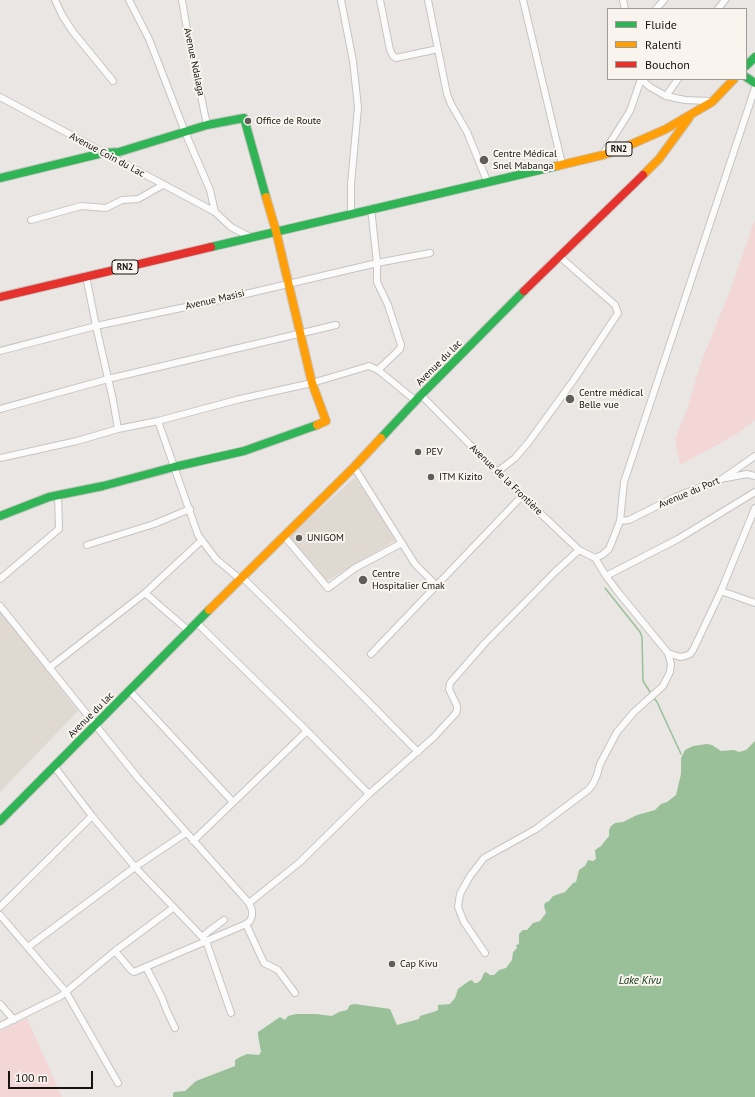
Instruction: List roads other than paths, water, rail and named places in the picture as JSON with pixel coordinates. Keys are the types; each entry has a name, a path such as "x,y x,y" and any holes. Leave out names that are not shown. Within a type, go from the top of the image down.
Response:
{"main road":[{"path":"747,65 755,57"},
{"path":"747,78 755,84"},
{"name":"RN2","path":"0,297 603,154 645,139 666,129 712,102 733,80"},
{"name":"Avenue du lac","path":"0,821 241,578 354,467 418,398 559,256 659,159 691,114"},
{"path":"0,178 103,153 119,152 207,125 242,118 246,121 276,231 299,334 312,383 326,421 244,451 174,467 103,486 41,499 0,516"}],"street":[{"path":"55,0 62,15 73,32 113,81"},
{"path":"128,0 149,39 185,132 210,190 215,212"},
{"name":"Avenue Ndalaga","path":"182,0 207,125"},
{"path":"341,0 353,61 358,107 351,184 351,213"},
{"path":"380,0 390,50 393,56 396,58 438,49"},
{"path":"428,0 451,104 467,132 487,181"},
{"path":"523,0 562,164"},
{"path":"657,8 664,0"},
{"path":"719,8 725,0"},
{"path":"603,154 634,104 641,80"},
{"path":"642,80 650,87 666,96 684,100 712,102"},
{"path":"666,96 677,80"},
{"path":"485,954 464,922 458,907 460,894 470,876 484,858 536,829 588,790 593,784 609,745 622,726 634,712 663,686 668,679 671,664 668,653 606,576 596,558 609,549 620,521 624,482 755,88"},
{"name":"Avenue Coin du Lac","path":"0,97 215,212 231,227 250,237"},
{"path":"31,220 81,206 106,208 122,200 138,199 163,185"},
{"path":"0,458 77,441 118,429 158,421 240,399 312,383 369,366 378,370 400,349 401,345 388,305 377,282 377,263 371,208"},
{"name":"Avenue Masisi","path":"0,351 96,326 233,297 287,283 377,263 430,253"},
{"path":"497,472 514,458 528,443 573,381 618,312 615,305 559,256"},
{"path":"86,276 118,429"},
{"path":"0,409 108,379 204,355 336,325"},
{"name":"Avenue de la Frontière","path":"378,370 418,398 579,550 596,558"},
{"path":"158,421 197,532 216,559 241,578 346,679 418,752"},
{"name":"Avenue du Port","path":"620,521 629,520 675,497 722,479 755,456"},
{"path":"354,467 415,564 436,585"},
{"path":"722,479 748,474 755,476"},
{"path":"606,576 678,539 755,492"},
{"path":"0,579 59,529 58,495"},
{"path":"370,654 522,496"},
{"path":"668,653 680,657 690,654 721,591 755,508"},
{"path":"87,545 154,524 190,509"},
{"path":"284,536 328,588 355,568 402,543"},
{"path":"49,668 145,593 202,540"},
{"path":"249,903 300,862 369,794 433,738 456,713 457,706 449,689 450,683 485,643 555,572 579,550"},
{"path":"721,591 755,603"},
{"path":"145,593 189,631"},
{"path":"0,606 138,778 193,842 249,903 252,910 250,921 246,924 204,939 134,972 132,972 115,951"},
{"path":"197,623 369,794"},
{"path":"130,690 233,802"},
{"path":"193,842 307,731"},
{"path":"54,766 92,816 135,867 204,939 231,1012"},
{"path":"0,907 92,816"},
{"path":"28,947 135,867 186,833"},
{"path":"0,1026 54,1000 66,992 115,951 173,908"},
{"path":"0,915 66,992 118,1083"},
{"path":"204,939 209,931 224,920"},
{"path":"246,924 264,963 278,970 295,993"},
{"path":"146,967 175,1028"},
{"path":"0,1004 14,1020"}],"water":[{"name":"Lake Kivu","path":"755,741 755,1097 173,1097 174,1092 185,1091 196,1081 235,1066 235,1060 240,1057 247,1054 259,1055 261,1052 258,1032 280,1017 285,1020 288,1016 296,1014 332,1016 347,1010 350,1005 355,1004 390,1009 397,1025 419,1019 420,1016 436,1011 438,1010 438,1005 450,1004 455,998 458,989 469,981 472,980 474,983 477,983 481,980 484,973 486,972 490,975 494,975 499,970 506,968 512,960 513,952 517,948 516,945 519,944 519,934 523,930 527,930 533,923 540,921 546,913 544,906 545,903 553,896 565,892 573,883 576,882 579,870 585,866 588,860 593,861 596,859 595,850 601,846 609,836 611,826 615,823 623,822 637,815 655,810 661,804 667,802 676,795 681,774 681,758 685,750 693,746 707,744 712,745 721,751 734,750 739,752 746,750"}],"waterway":[{"path":"605,588 640,632 642,637 643,681 652,695"},
{"path":"654,698 681,754"}],"place":[{"name":"Office de Route","path":"248,121"},
{"name":"Centre Médical Snel Mabanga","path":"484,160"},
{"name":"Centre médical Belle vue","path":"570,399"},
{"name":"PEV","path":"418,452"},
{"name":"ITM Kizito","path":"431,477"},
{"name":"UNIGOM","path":"299,538"},
{"name":"Centre Hospitalier Cmak","path":"363,580"},
{"name":"Cap Kivu","path":"392,964"}]}
